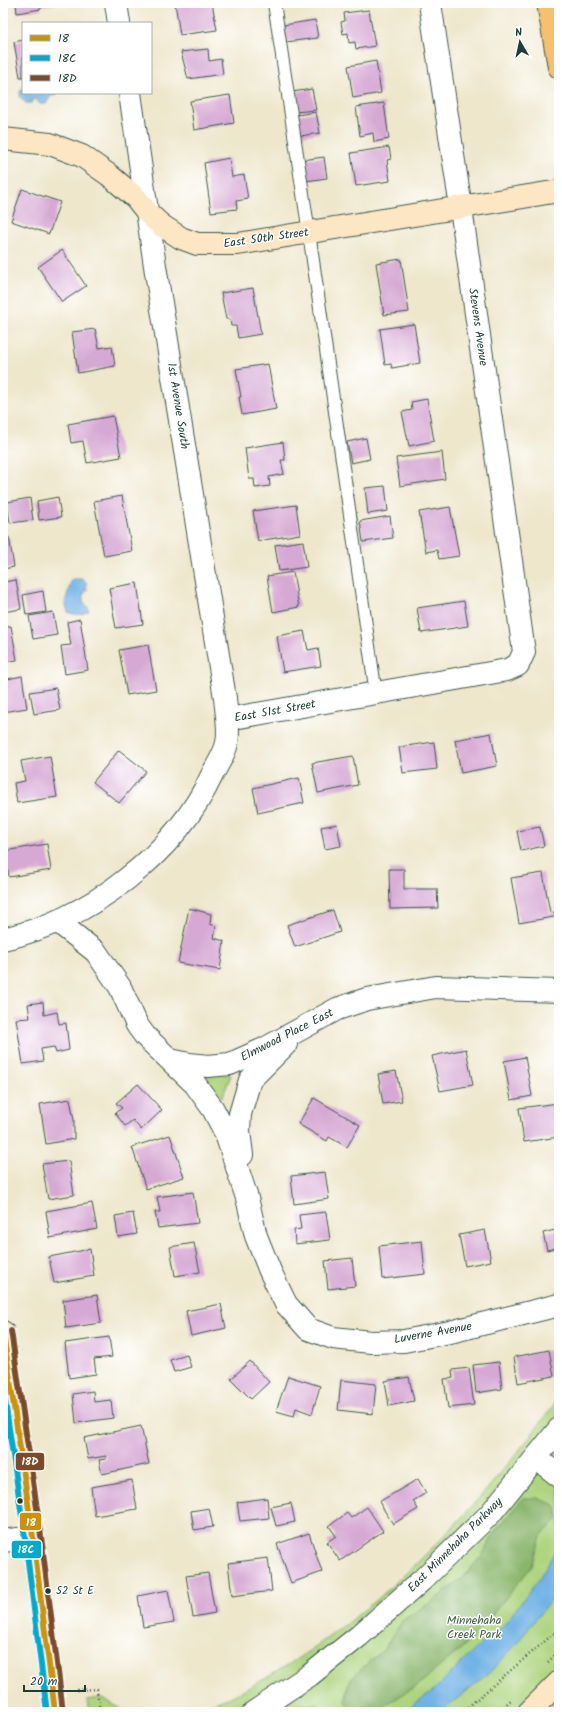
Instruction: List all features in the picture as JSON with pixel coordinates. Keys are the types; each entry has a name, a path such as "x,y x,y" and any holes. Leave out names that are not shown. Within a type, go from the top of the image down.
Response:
{"highway":[{"path":"548,3 559,67"}],"street":[{"path":"116,3 119,22"},
{"name":"Stevens Avenue","path":"430,3 461,208 524,652"},
{"name":"1st Avenue South","path":"130,94 228,719"},
{"name":"East 50th Street","path":"3,138 50,144 82,156 110,175 136,198 161,225 181,238 197,244 238,244 559,191"},
{"name":"East 51st Street","path":"3,939 22,935 57,921 92,904 135,872 173,835 205,791 227,743 228,719 506,670 518,665 524,652"},
{"path":"57,921 96,952 120,987 137,1025 145,1036 170,1060"},
{"name":"Elmwood Place East","path":"170,1060 208,1066 230,1064 266,1048 307,1024 337,1009 367,999 436,987 559,991"},
{"name":"Luverne Avenue","path":"247,1198 239,1131 240,1114 250,1080 307,1024"},
{"name":"Luverne Avenue","path":"170,1060 195,1084 213,1109 226,1134 247,1198 256,1236 270,1271 286,1304 308,1330 333,1338 371,1342 404,1340 450,1332 559,1306"},
{"path":"3,1332 55,1712"},
{"name":"East Minnehaha Parkway","path":"254,1712 310,1675 359,1636 463,1540 490,1514 559,1429"},
{"path":"536,1458 559,1476"},
{"path":"3,1541 32,1536"},
{"path":"529,1712 559,1682"}],"lane":[{"path":"274,3 376,694"}],"path":[{"path":"462,1712 559,1629"},
{"path":"76,1690 97,1689 100,1712"}],"green space":[{"path":"204,1073 231,1075 222,1098 217,1097 202,1077"},
{"name":"Minnehaha Creek Park","path":"559,1398 558,1712 191,1712 229,1698 288,1665 333,1634 376,1600 455,1525 492,1484"},
{"path":"523,1498 537,1498 555,1505 559,1518 541,1536 532,1566 491,1616 462,1648 418,1685 374,1712 354,1712 345,1702 349,1680 384,1649 403,1620 462,1579 483,1554 496,1530"},
{"path":"102,1698 127,1712 89,1712 87,1700"},
{"path":"317,1704 323,1712 286,1712 299,1705"}],"water":[{"path":"22,88 22,94 57,95 51,96 46,104 40,104 36,99 34,99 31,103 26,103 20,97 20,91"},
{"path":"72,579 81,579 86,582 87,590 83,595 83,603 88,607 89,611 78,614 68,612 65,602"},
{"path":"559,1544 559,1590 513,1648 490,1672 441,1712 403,1712 434,1690 487,1638 502,1627 540,1578"}],"building":[{"path":"16,3 57,4 41,6 41,9 17,13"},
{"path":"175,3 212,3 217,30 180,35"},
{"path":"369,10 375,46 356,49 355,42 349,43 348,33 343,34 341,22 345,21 344,13"},
{"path":"315,20 318,38 286,42 284,25"},
{"path":"22,40 22,77 20,77 14,42"},
{"path":"208,49 209,61 221,59 223,74 188,79 181,52"},
{"path":"376,61 381,93 353,98 348,66"},
{"path":"312,89 316,110 296,112 292,92"},
{"path":"230,95 234,123 194,130 190,101"},
{"path":"384,103 389,139 374,142 373,133 360,136 356,107"},
{"path":"316,112 320,133 300,136 297,115"},
{"path":"389,147 391,159 387,160 390,181 356,186 351,153"},
{"path":"324,157 327,178 306,181 302,160"},
{"path":"229,158 232,177 244,175 248,199 236,201 237,209 211,212 204,163"},
{"path":"22,189 60,202 49,234 11,221"},
{"path":"62,250 86,286 62,302 38,267"},
{"path":"401,259 409,312 384,315 376,263"},
{"path":"253,288 261,334 238,338 236,326 231,326 230,319 226,319 221,293"},
{"path":"414,324 420,363 392,368 391,364 385,365 380,329"},
{"path":"95,329 99,348 112,346 115,366 78,373 72,332"},
{"path":"268,364 276,409 242,415 239,397 241,397 236,369"},
{"path":"427,399 434,441 409,446 402,412 412,410 411,402"},
{"path":"113,416 121,457 87,463 83,441 71,443 68,424"},
{"path":"366,438 370,459 351,463 347,442"},
{"path":"283,442 285,460 281,460 284,474 269,477 270,486 255,488 254,479 249,479 245,448"},
{"path":"442,452 445,479 400,486 396,458"},
{"path":"385,486 388,511 368,514 365,488"},
{"path":"122,496 132,551 104,556 94,501"},
{"path":"58,497 61,517 39,520 37,501"},
{"path":"30,498 33,520 10,523 7,502"},
{"path":"296,505 300,534 258,541 253,511"},
{"path":"450,507 459,556 439,559 437,550 426,552 419,512"},
{"path":"390,516 393,538 363,542 360,521"},
{"path":"9,537 14,567 3,569 3,538"},
{"path":"303,541 307,567 279,571 275,545"},
{"path":"293,572 299,607 273,612 267,576"},
{"path":"16,580 21,609 3,612 3,582"},
{"path":"137,583 143,624 116,628 109,588"},
{"path":"43,591 46,612 26,615 23,595"},
{"path":"464,601 468,626 421,633 417,608"},
{"path":"53,612 57,635 33,639 29,616"},
{"path":"80,619 88,670 65,674 61,646 71,645 67,622"},
{"path":"11,626 17,660 3,662 3,628"},
{"path":"304,631 308,650 318,648 321,666 283,672 277,636"},
{"path":"148,645 156,690 127,695 119,650"},
{"path":"22,676 27,708 3,712 3,680"},
{"path":"56,688 60,710 34,714 30,692"},
{"path":"491,733 497,766 461,773 455,740"},
{"path":"434,742 437,769 403,773 399,747"},
{"path":"119,750 146,771 119,803 93,782"},
{"path":"50,756 57,797 17,803 14,783 25,781 21,761"},
{"path":"353,756 358,785 318,793 312,763"},
{"path":"299,778 304,803 258,813 253,788"},
{"path":"337,824 341,846 325,849 321,827"},
{"path":"540,827 544,846 521,851 517,831"},
{"path":"47,844 51,870 9,877 4,851"},
{"path":"389,869 404,869 404,889 437,889 438,908 390,909"},
{"path":"543,873 550,913 559,911 559,916 519,923 511,878"},
{"path":"189,908 211,914 210,924 216,926 214,938 224,941 220,970 178,963"},
{"path":"333,910 340,932 295,947 287,925"},
{"path":"43,1002 44,1015 57,1012 59,1024 66,1023 69,1050 56,1053 54,1047 41,1049 43,1061 23,1064 16,1019 30,1018 28,1004"},
{"path":"466,1049 473,1085 440,1091 432,1056"},
{"path":"525,1057 532,1096 511,1100 504,1061"},
{"path":"396,1071 402,1101 383,1104 378,1074"},
{"path":"138,1084 162,1110 141,1130 133,1120 125,1126 115,1113 122,1108 116,1103"},
{"path":"314,1098 360,1125 347,1147 329,1137 327,1141 298,1124"},
{"path":"70,1099 74,1120 74,1139 46,1144 40,1104"},
{"path":"559,1103 559,1137 524,1142 519,1108"},
{"path":"170,1135 184,1177 146,1189 132,1147"},
{"path":"69,1161 74,1195 48,1199 42,1164"},
{"path":"325,1172 329,1199 294,1204 291,1176"},
{"path":"193,1192 198,1223 158,1228 155,1212 160,1212 157,1197"},
{"path":"92,1203 97,1229 50,1238 46,1211"},
{"path":"326,1212 330,1240 295,1244 294,1230 301,1229 299,1215"},
{"path":"133,1213 137,1234 118,1237 115,1216"},
{"path":"559,1229 559,1247 547,1250 543,1233"},
{"path":"485,1230 491,1261 465,1266 459,1235"},
{"path":"422,1241 425,1274 382,1279 379,1246"},
{"path":"194,1243 200,1272 175,1276 170,1247"},
{"path":"90,1249 94,1276 54,1283 49,1257"},
{"path":"352,1258 355,1286 328,1289 325,1261"},
{"path":"97,1295 101,1323 66,1328 63,1300"},
{"path":"221,1304 226,1328 191,1336 186,1311"},
{"path":"109,1337 112,1357 94,1359 96,1374 69,1378 65,1343"},
{"path":"549,1350 554,1376 518,1383 514,1357"},
{"path":"187,1355 191,1367 174,1372 170,1360"},
{"path":"250,1361 269,1382 251,1399 231,1379"},
{"path":"499,1362 502,1389 476,1393 473,1365"},
{"path":"469,1368 474,1405 448,1408 444,1379 453,1378 452,1370"},
{"path":"288,1376 320,1386 312,1414 296,1408 294,1416 276,1411"},
{"path":"409,1377 414,1401 389,1406 385,1381"},
{"path":"341,1380 376,1384 373,1414 338,1410"},
{"path":"93,1391 94,1402 111,1400 113,1418 76,1423 73,1394"},
{"path":"141,1426 149,1464 102,1474 99,1460 106,1459 106,1456 88,1459 84,1438"},
{"path":"418,1479 426,1493 413,1501 418,1509 393,1524 379,1502"},
{"path":"132,1480 137,1509 95,1516 91,1487"},
{"path":"267,1498 269,1518 240,1521 237,1502"},
{"path":"291,1503 295,1522 276,1526 271,1507"},
{"path":"367,1507 383,1531 340,1561 327,1542 336,1536 329,1526 347,1513 351,1518"},
{"path":"209,1508 213,1527 194,1530 191,1511"},
{"path":"309,1533 322,1572 291,1583 277,1544"},
{"path":"268,1558 272,1591 232,1596 228,1563"},
{"path":"208,1573 215,1613 193,1617 186,1576"},
{"path":"168,1590 174,1622 143,1627 138,1596"}],"transit line":[{"name":"18D","path":"11,1331 41,1536 63,1711"},
{"name":"18","path":"3,1332 33,1537 55,1712"},
{"name":"18C","path":"3,1387 25,1538 47,1712"}],"place":[{"name":"52 St E","path":"48,1591"}]}
